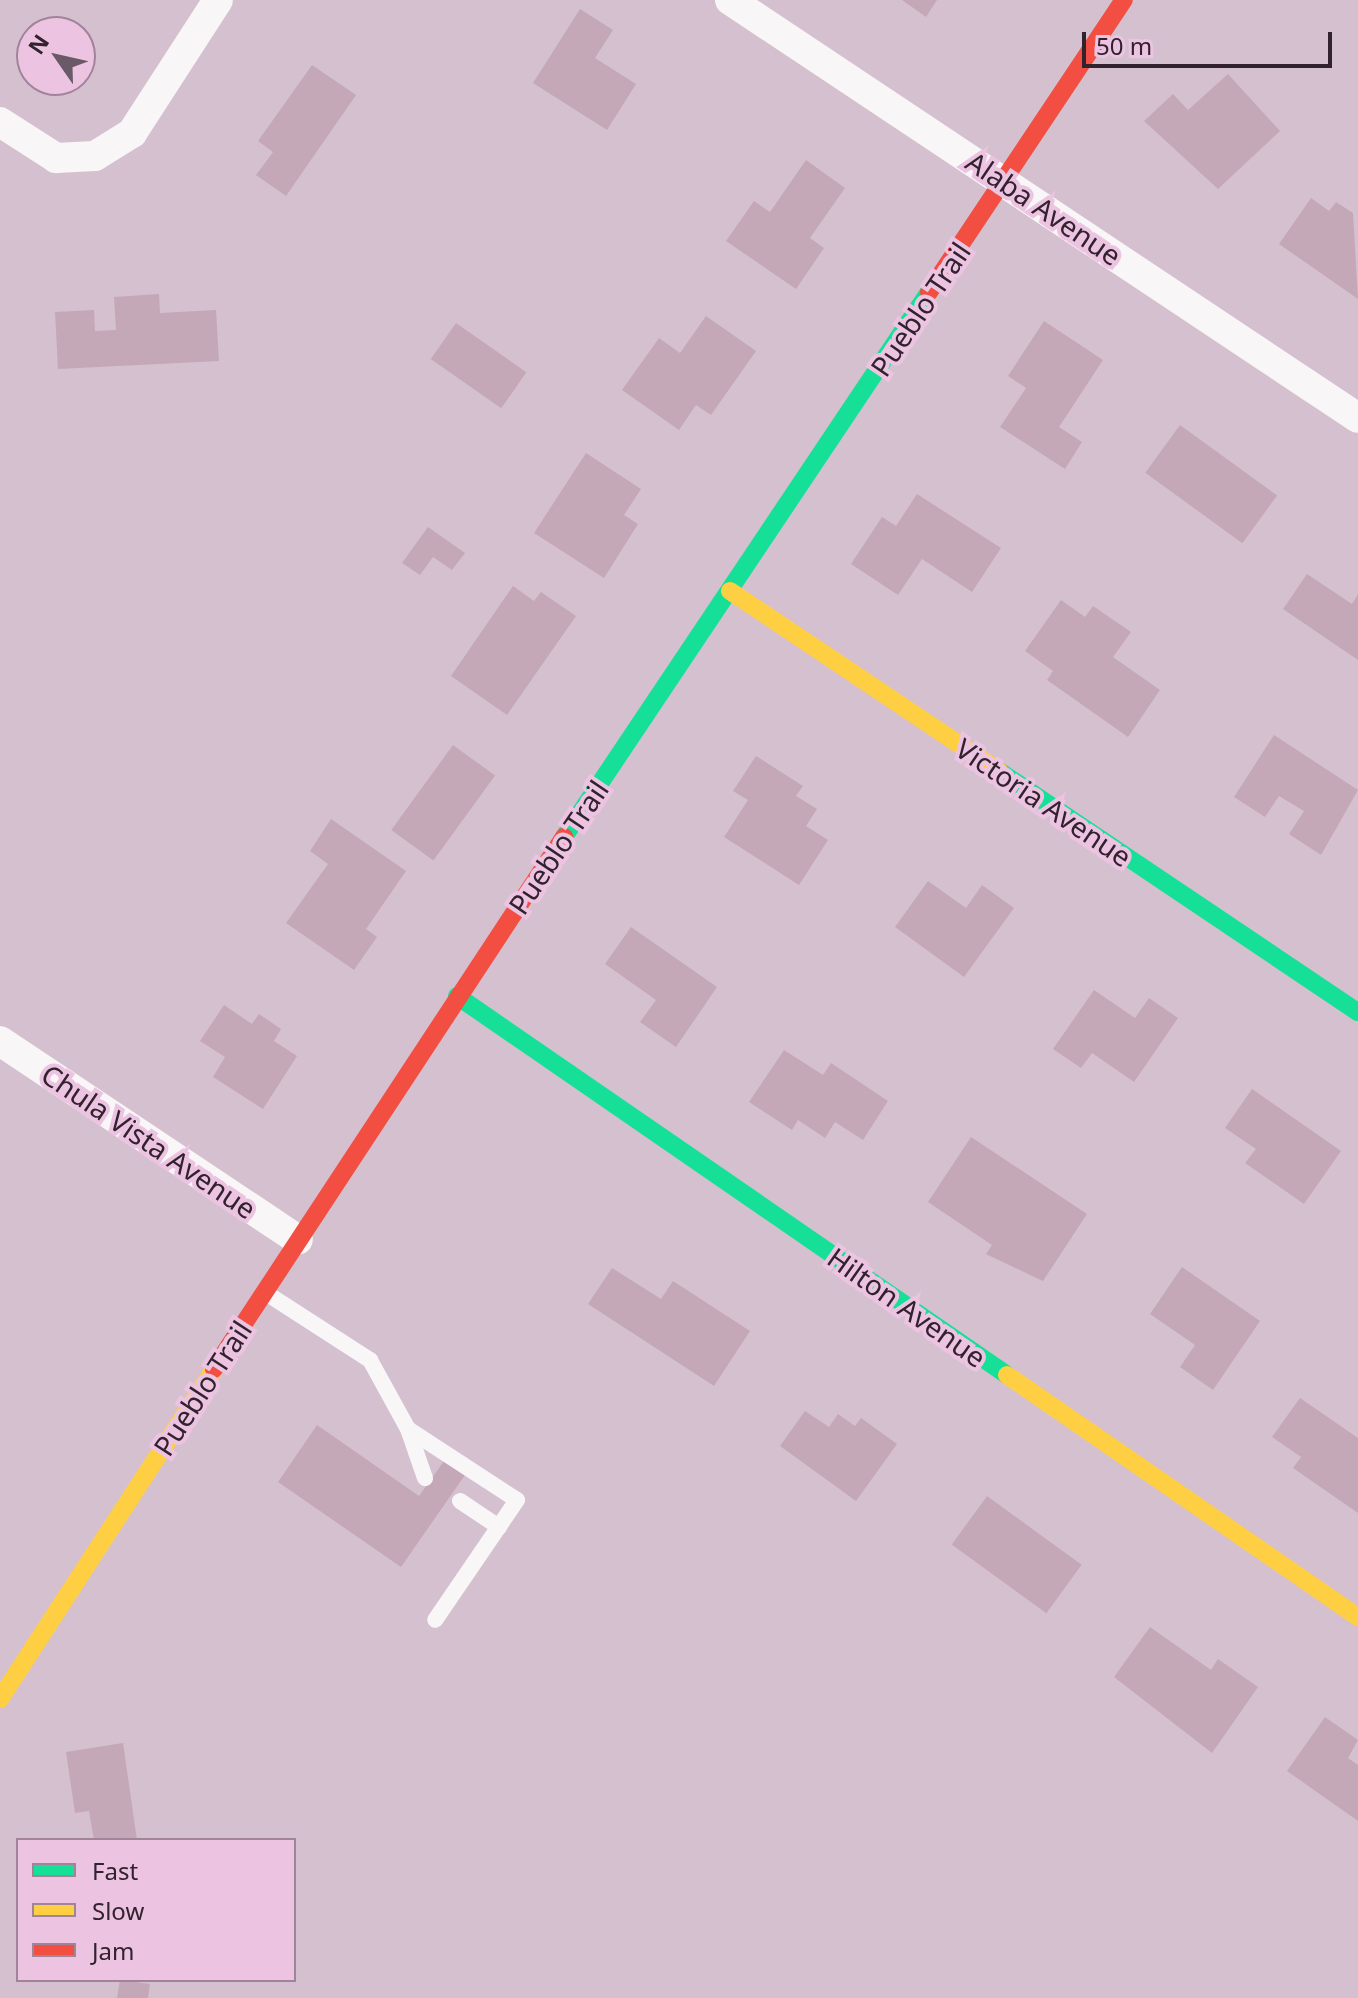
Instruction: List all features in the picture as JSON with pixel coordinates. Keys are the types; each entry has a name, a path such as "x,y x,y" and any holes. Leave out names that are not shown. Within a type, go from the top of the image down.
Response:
{"street":[{"path":"0,122 56,158 95,156 132,133 218,0"},
{"name":"Alaba Avenue","path":"730,0 1358,418"},
{"name":"Pueblo Trail","path":"0,1699 457,996 1006,182 1124,0"},
{"name":"Victoria Avenue","path":"730,591 1358,1012"},
{"name":"Hilton Avenue","path":"457,996 1358,1617"},
{"name":"Chula Vista Avenue","path":"0,1041 298,1240"}],"lane":[{"path":"264,1293 370,1360 408,1429 425,1478"},
{"path":"408,1429 517,1500 435,1620"},
{"path":"460,1501 499,1527"}],"building":[{"path":"902,0 937,0 926,17"},
{"path":"580,9 613,30 595,58 636,84 607,130 533,83"},
{"path":"312,65 356,95 286,196 256,175 273,152 258,141"},
{"path":"1228,74 1280,131 1218,189 1144,121 1173,94 1188,110"},
{"path":"806,160 845,188 810,238 824,248 796,289 726,241 754,201 770,212"},
{"path":"1311,198 1329,211 1336,202 1353,213 1358,299 1279,244"},
{"path":"159,294 160,313 216,310 219,361 58,369 55,312 94,310 95,331 116,330 114,297"},
{"path":"706,316 756,351 711,415 696,405 679,430 622,390 659,338 680,353"},
{"path":"1044,321 1103,360 1059,427 1082,442 1065,469 1000,427 1026,388 1008,376"},
{"path":"456,323 526,372 501,408 431,359"},
{"path":"1180,425 1277,496 1242,543 1145,473"},
{"path":"586,453 641,489 624,515 638,524 604,578 534,533"},
{"path":"917,494 1001,548 972,592 922,559 898,595 851,564 882,517 896,526"},
{"path":"428,527 465,553 452,570 433,557 420,575 402,563"},
{"path":"1307,574 1352,604 1358,594 1358,660 1283,609"},
{"path":"513,586 534,601 541,592 576,616 507,715 451,676"},
{"path":"1061,600 1085,617 1093,606 1131,632 1113,657 1160,690 1128,737 1047,680 1053,671 1025,651"},
{"path":"1274,735 1358,790 1321,855 1289,834 1304,811 1279,796 1265,817 1234,797"},
{"path":"453,745 495,776 433,861 391,830"},
{"path":"756,756 803,786 796,796 817,809 806,826 828,840 799,885 724,837 748,800 733,791"},
{"path":"331,819 406,871 366,929 377,937 354,970 286,923 328,864 310,851"},
{"path":"928,881 966,908 982,885 1014,908 964,977 895,927"},
{"path":"631,927 717,987 676,1047 640,1022 656,1000 605,964"},
{"path":"1094,990 1135,1018 1149,998 1178,1018 1134,1082 1092,1053 1081,1068 1053,1049"},
{"path":"224,1005 252,1024 259,1014 281,1029 274,1041 297,1056 263,1109 213,1077 225,1057 200,1041"},
{"path":"784,1050 823,1075 831,1063 888,1101 863,1140 835,1122 825,1138 798,1120 792,1130 749,1102"},
{"path":"1252,1089 1341,1151 1304,1204 1245,1163 1256,1149 1225,1128"},
{"path":"971,1137 1087,1214 1043,1281 986,1254 992,1245 928,1202"},
{"path":"1182,1267 1260,1321 1213,1390 1180,1367 1195,1345 1150,1314"},
{"path":"612,1268 661,1299 673,1281 750,1331 714,1386 588,1304"},
{"path":"1300,1398 1358,1438 1358,1513 1293,1468 1301,1457 1272,1437"},
{"path":"805,1411 829,1427 838,1414 855,1426 861,1418 897,1444 856,1501 780,1446"},
{"path":"317,1425 419,1496 444,1461 465,1475 401,1567 278,1482"},
{"path":"987,1496 1082,1565 1046,1613 952,1545"},
{"path":"1150,1627 1211,1670 1218,1659 1258,1687 1212,1753 1114,1677"},
{"path":"1325,1717 1358,1740 1348,1758 1358,1765 1358,1821 1287,1771"},
{"path":"123,1743 137,1838 94,1838 89,1811 75,1813 66,1752"},
{"path":"120,1982 150,1984 148,1998 117,1998"}],"traffic: fast":[{"path":"564,837 929,292"},
{"path":"999,771 1358,1012"},
{"path":"457,996 1007,1375"}],"traffic: slow":[{"path":"730,591 999,771"},
{"path":"0,1699 214,1369"},
{"path":"1007,1375 1358,1617"}],"traffic: jam":[{"path":"929,292 1124,0"},
{"path":"214,1369 564,837"}]}
